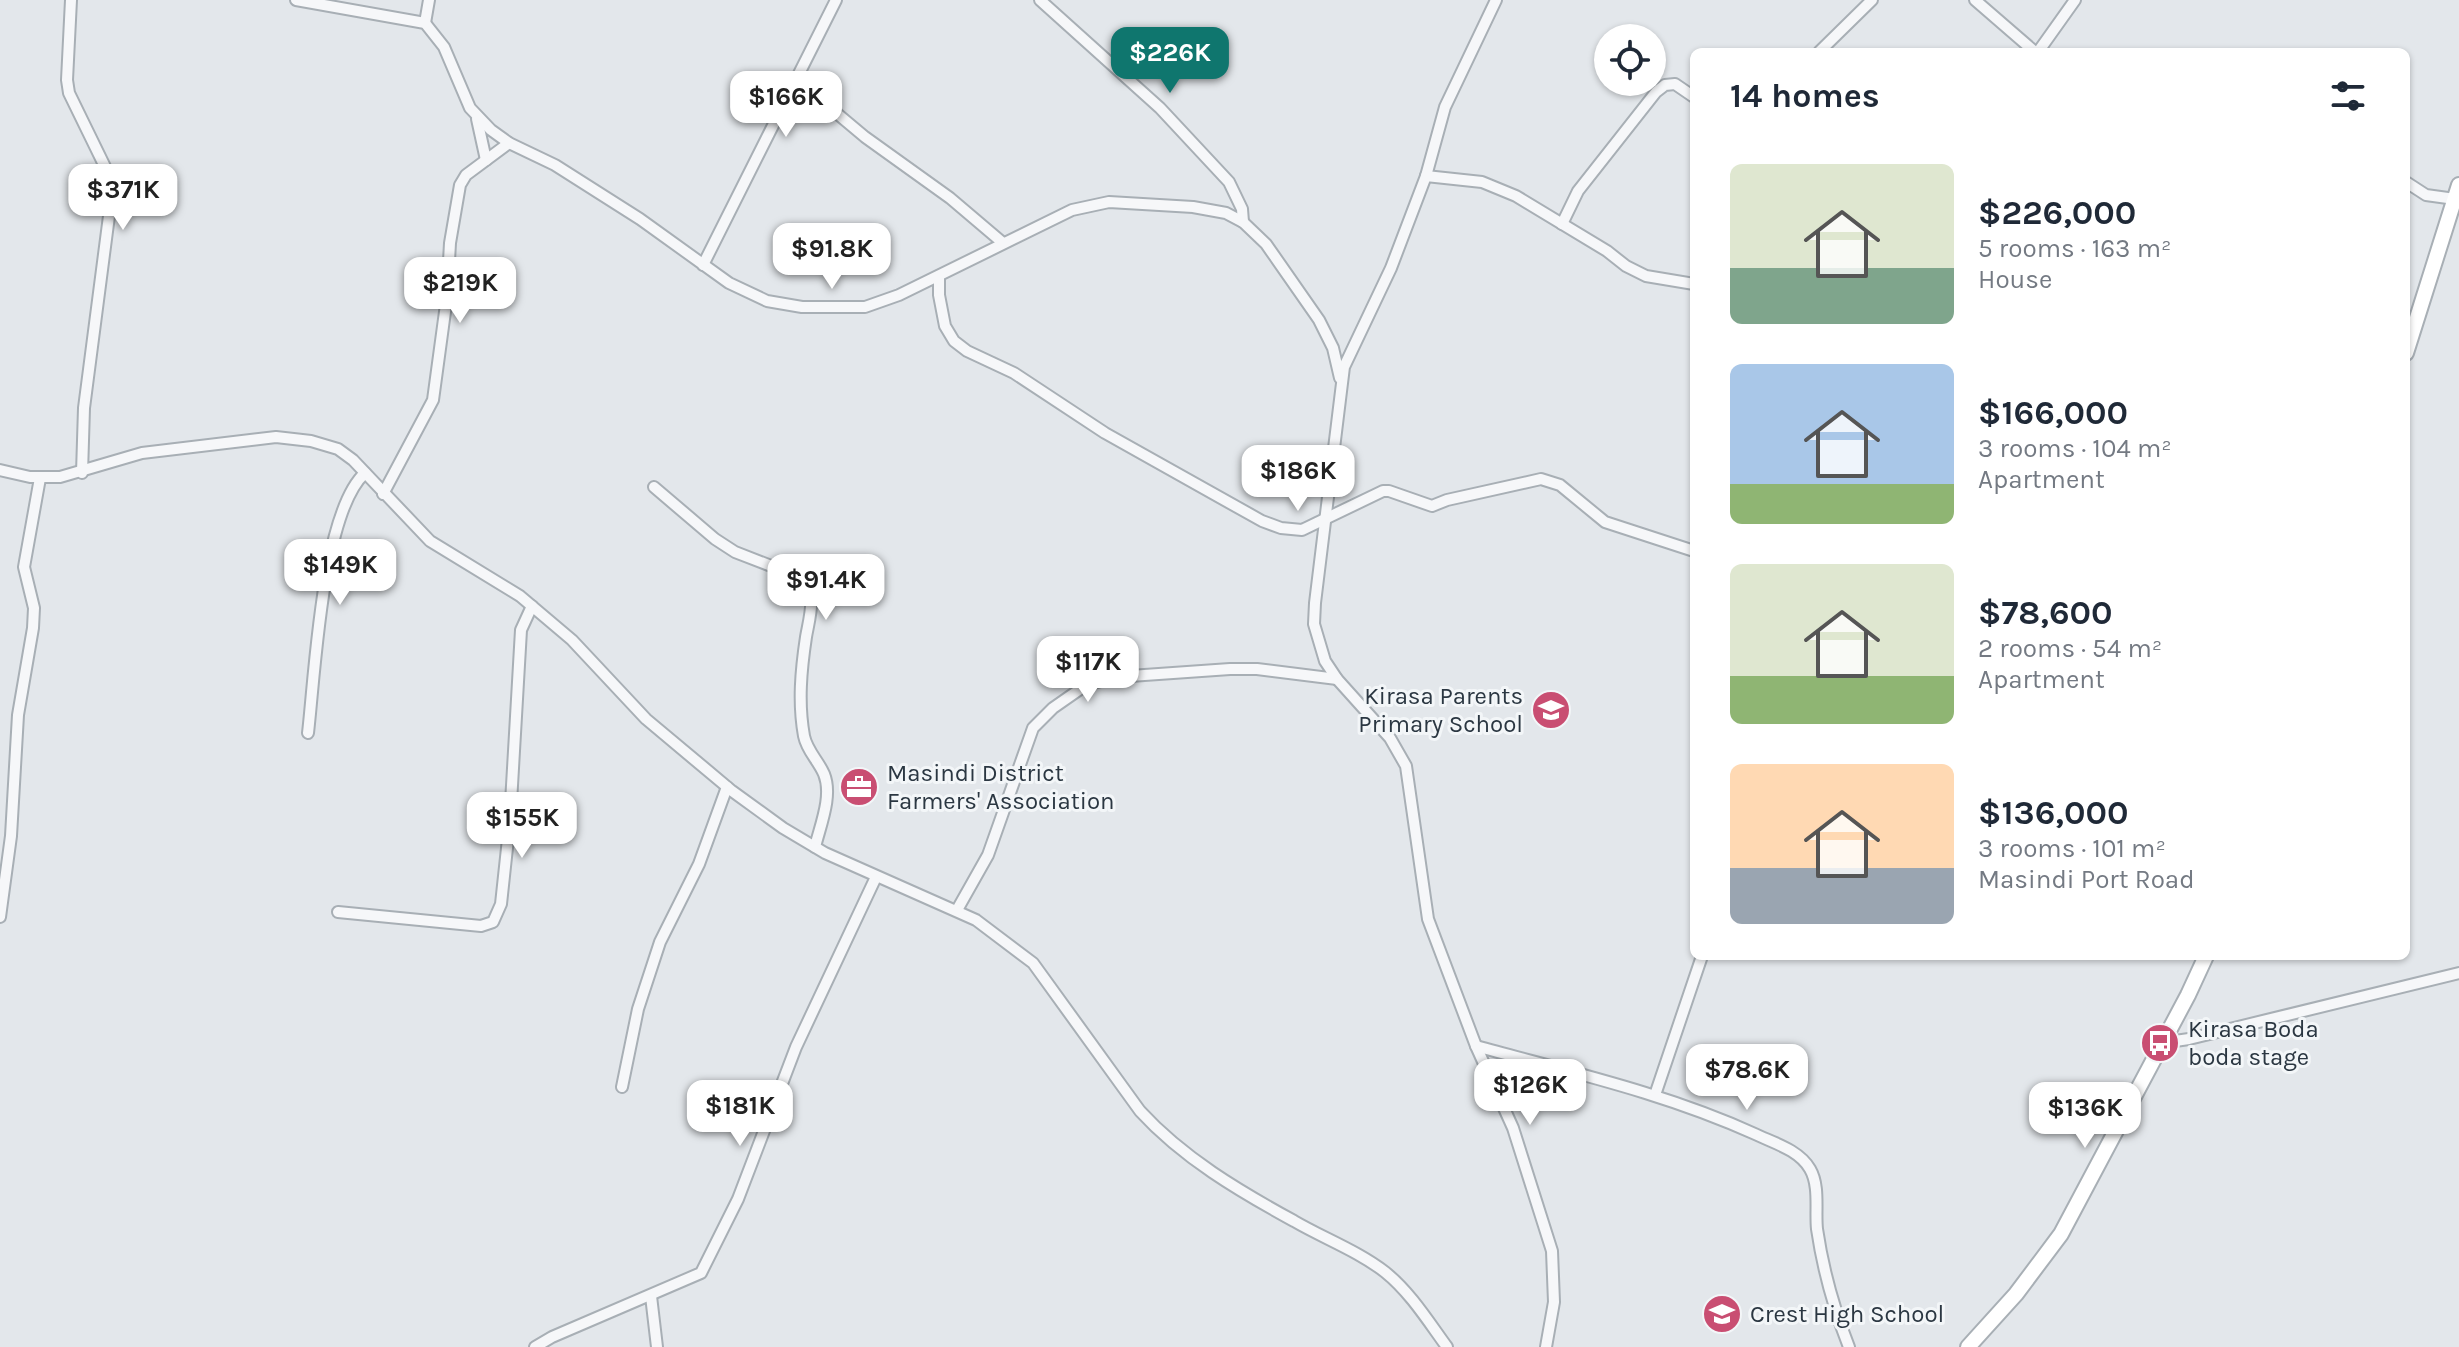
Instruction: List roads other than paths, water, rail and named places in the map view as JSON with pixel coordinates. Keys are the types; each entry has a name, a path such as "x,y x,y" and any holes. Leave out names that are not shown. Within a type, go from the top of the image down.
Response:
{"main road":[{"path":"2410,340 2457,192"},
{"path":"1968,1347 2016,1294 2061,1234 2202,960"}],"street":[{"path":"71,0 69,93 109,175 112,193 84,408 82,473"},
{"path":"296,0 425,23 444,47 470,108 509,143 568,173 640,219 729,283 767,301 837,309 882,303 1072,210 1109,202 1193,207 1226,213 1243,222 1266,244 1319,320 1333,348 1341,380"},
{"path":"425,23 429,0"},
{"path":"703,265 836,0"},
{"path":"1040,0 1160,108 1229,182 1238,198 1243,222"},
{"path":"1823,48 1872,0"},
{"path":"1975,0 2032,48"},
{"path":"2040,48 2075,0"},
{"path":"1491,2 1445,107 1426,176 1391,268 1347,358 1341,380 1314,624 1325,661 1337,679 1390,738 1406,766 1428,919 1476,1046 1513,1128 1552,1251 1554,1302 1546,1347"},
{"path":"797,80 865,137 950,198 1003,243"},
{"path":"1562,224 1578,191 1656,92 1665,85 1675,84 1690,94"},
{"path":"476,116 486,160"},
{"path":"383,494 433,400 459,189 466,175 509,143"},
{"path":"1426,176 1482,182 1516,196 1646,276 1690,283"},
{"path":"2410,185 2426,195 2457,192"},
{"path":"939,276 945,326 954,341 967,351 1014,373 1105,433 1262,521 1281,528 1302,530 1383,491 1432,506 1541,479 1560,485 1605,522 1690,550"},
{"path":"0,470 40,478 82,473 142,453 276,437 334,447 353,460 430,541 502,583 572,640 646,719 727,787 815,847 976,920 1033,963 1140,1111 1184,1154 1291,1220 1384,1271 1410,1297 1447,1347"},
{"path":"308,733 331,544 343,504 365,473"},
{"path":"0,917 11,836 18,715 33,628 34,608 24,567 40,478"},
{"path":"654,487 735,552 796,576 808,584 811,609 800,696 803,733 827,786 815,847"},
{"path":"338,912 481,926 493,922 501,904 510,820 521,630 532,606"},
{"path":"957,910 988,855 1023,748 1033,728 1053,708 1086,685 1116,677 1230,669 1257,669 1337,679"},
{"path":"622,1087 638,1009 660,942 699,864 727,787"},
{"path":"535,1347 696,1277 707,1263 744,1184 796,1047 876,877"},
{"path":"1655,1095 1701,960"},
{"path":"2161,1043 2189,1039 2459,973"},
{"path":"1476,1046 1702,1110 1794,1152 1811,1170 1825,1270 1834,1309 1849,1347"},
{"path":"651,1296 657,1347"}],"place":[{"name":"Kirasa Parents Primary School","path":"1551,710"},
{"name":"Masindi District Farmers' Association","path":"859,787"},
{"name":"Kirasa Boda boda stage","path":"2160,1043"},
{"name":"Crest High School","path":"1722,1314"}]}
